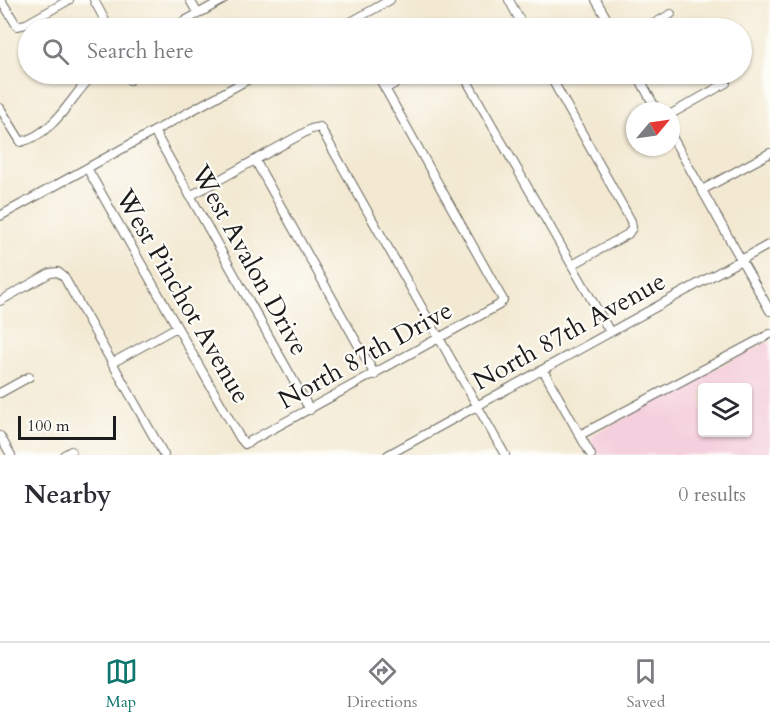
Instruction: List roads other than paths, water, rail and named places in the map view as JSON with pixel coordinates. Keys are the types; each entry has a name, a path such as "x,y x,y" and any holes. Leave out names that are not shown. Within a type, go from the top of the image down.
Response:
{"street":[{"path":"1,0 18,26"},
{"path":"37,18 69,0"},
{"path":"93,0 104,18"},
{"path":"190,0 198,14"},
{"path":"191,18 223,0"},
{"path":"509,0 519,18"},
{"path":"596,0 606,18"},
{"path":"362,18 386,1"},
{"path":"664,18 671,14"},
{"path":"0,108 21,142 47,129 85,84"},
{"path":"0,216 240,84"},
{"path":"383,84 385,88 393,84"},
{"path":"469,84 610,332"},
{"path":"555,84 631,221 632,228 628,234 572,265"},
{"path":"642,84 652,102"},
{"path":"680,109 724,84"},
{"name":"North 87th Drive","path":"245,444 499,306 503,300 385,88"},
{"path":"190,196 311,129 320,127 505,455"},
{"name":"West Avalon Drive","path":"154,131 310,410"},
{"path":"680,151 770,311"},
{"path":"702,190 770,153"},
{"path":"255,160 375,375"},
{"name":"West Pinchot Avenue","path":"87,168 245,444"},
{"name":"North 87th Avenue","path":"388,455 770,244"},
{"path":"0,301 50,273 58,272 64,277 164,455"},
{"path":"112,363 177,327"},
{"path":"580,435 770,334"},
{"path":"543,370 591,455"},
{"path":"0,393 29,377"},
{"path":"0,436 11,455"},
{"path":"404,446 408,455"}]}
